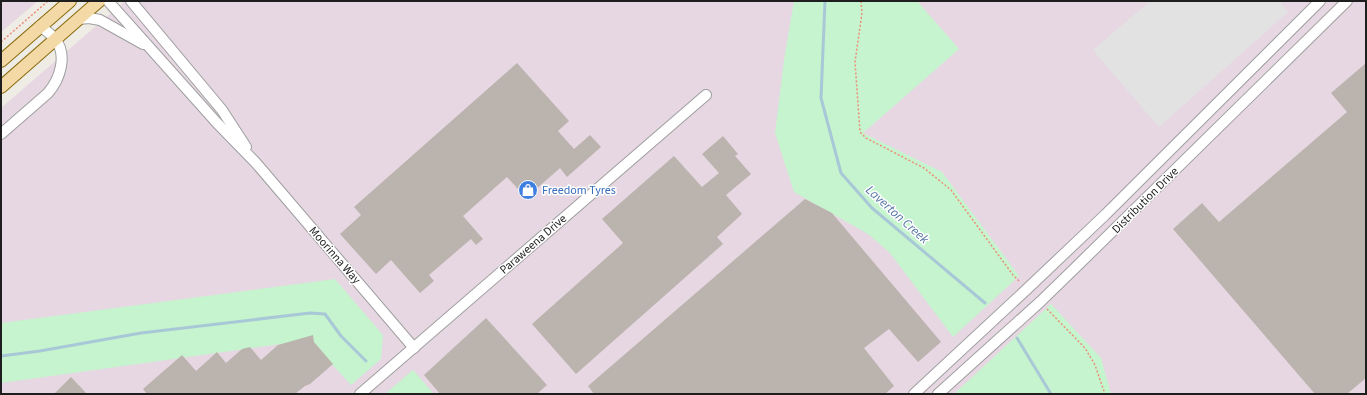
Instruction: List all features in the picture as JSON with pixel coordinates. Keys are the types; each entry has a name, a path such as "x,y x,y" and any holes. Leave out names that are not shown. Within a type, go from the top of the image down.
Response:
{"main road":[{"path":"1,61 70,1"},
{"path":"1,87 99,1"}],"street":[{"name":"Moorinna Way","path":"108,1 217,123 256,163 414,348"},
{"name":"Moorinna Way","path":"131,1 222,110 256,163"},
{"path":"138,1 139,12"},
{"name":"Distribution Drive","path":"914,394 1060,258 1320,1"},
{"name":"Distribution Drive","path":"938,394 1040,302 1347,1"},
{"name":"Moorinna Way","path":"79,19 89,18 100,20 152,49"},
{"path":"1,134 48,93 59,78 61,63 60,50 55,40 40,26"},
{"name":"Paraweena Drive","path":"360,394 706,95"},
{"path":"1139,180 1152,193"},
{"path":"1060,258 1074,269"}],"path":[{"path":"1,42 48,1"},
{"path":"862,1 862,13 855,62 860,132 866,138 924,168 951,190 1013,275 1027,289"},
{"path":"1040,302 1085,348 1095,364 1105,394"}],"shaded area":[{"path":"1,1 38,1 1,32"},
{"path":"125,1 1366,1 1366,394 1,394 1,108"},
{"path":"1150,1 1280,1 1288,12 1159,127 1093,50"}],"green space":[{"path":"794,1 917,1 959,49 863,133 942,172 1019,276 953,337 890,253 868,234 794,192 775,133 784,60"},
{"path":"335,279 383,335 381,359 351,385 310,340 1,383 1,323"},
{"path":"1051,304 1101,358 1111,394 954,394"},
{"path":"413,370 434,394 385,394"}],"building":[{"path":"517,63 569,121 558,131 574,149 590,135 601,147 567,177 560,168 526,198 507,177 463,216 483,239 476,245 471,239 429,275 434,281 420,293 391,260 376,274 340,234 361,215 354,207"},
{"path":"1366,63 1366,378 1347,394 1315,394 1173,229 1202,203 1219,222 1347,112 1331,93"},
{"path":"723,136 738,154 735,156 751,174 726,195 742,214 717,237 723,244 576,374 532,324 623,243 602,219 674,156 702,187 719,173 702,154"},
{"path":"805,199 832,213 941,342 918,362 889,329 864,348 894,386 885,394 594,394 588,386"},
{"path":"486,318 547,385 537,394 440,394 424,375"},
{"path":"313,335 314,342 333,364 310,384 295,394 147,394 143,389 182,355 196,371 217,352 226,363 242,349 250,347 261,360 278,345"},
{"path":"71,377 87,394 54,394"}],"waterway":[{"name":"Laverton Creek","path":"825,1 821,98 841,173 872,208 985,303"},
{"path":"1,356 40,351 141,333 310,313 325,314 341,336 366,361"},
{"name":"Laverton Creek","path":"1017,338 1051,394"}],"place":[{"name":"Freedom Tyres","path":"528,190"}]}
